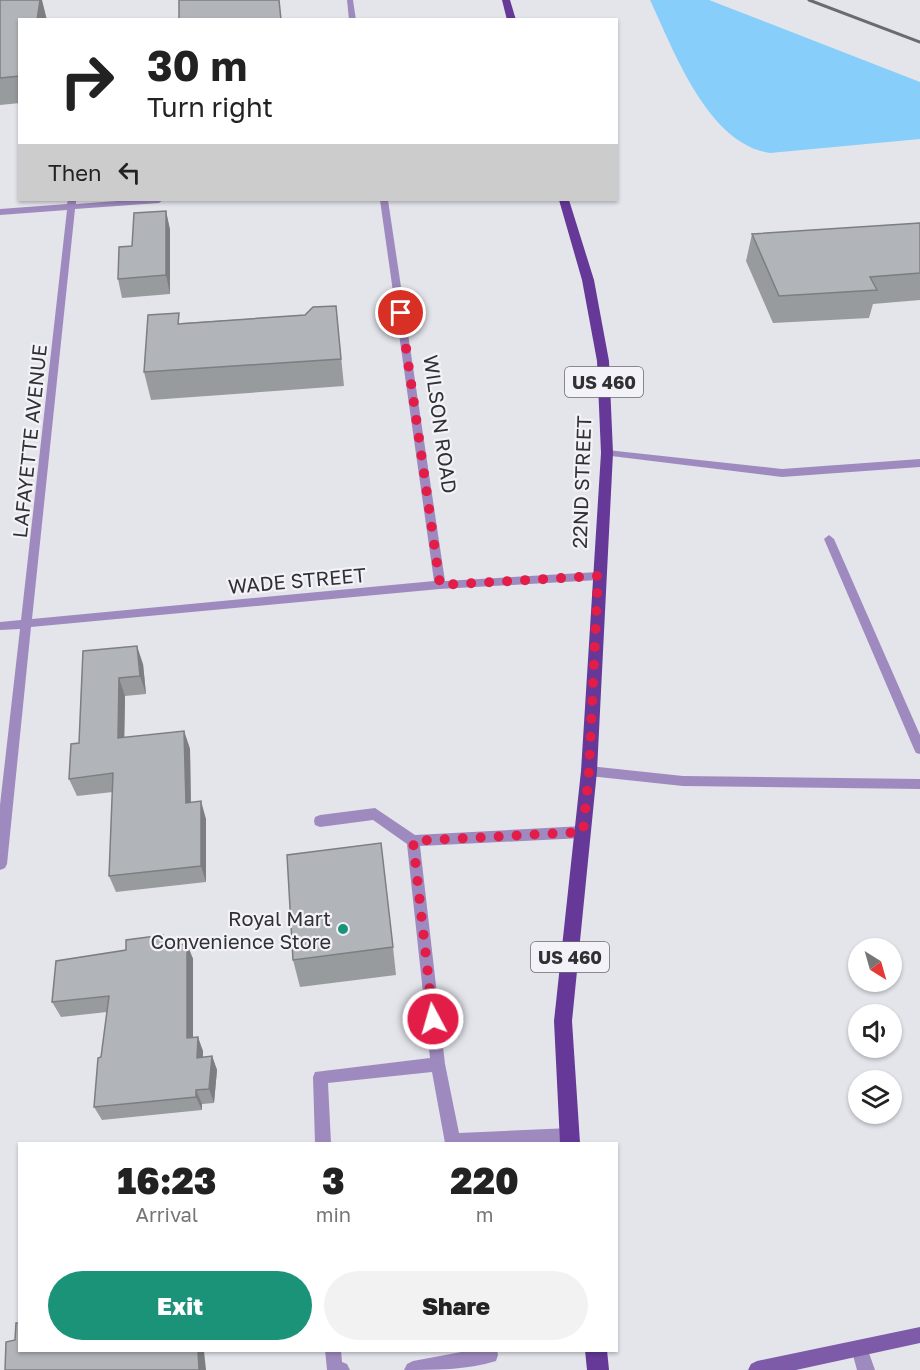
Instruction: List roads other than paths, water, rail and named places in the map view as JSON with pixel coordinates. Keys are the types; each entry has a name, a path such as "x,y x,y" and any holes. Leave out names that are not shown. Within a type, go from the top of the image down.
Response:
{"main road":[{"path":"506,0 511,18"},
{"name":"22ND STREET","path":"564,201 588,280 603,361 607,453 598,576 589,771"},
{"name":"US 460","path":"570,1140 563,1022 589,771"},
{"path":"596,1352 598,1370"}],"street":[{"path":"350,0 354,18"},
{"path":"0,212 72,203 130,201"},
{"name":"WILSON ROAD","path":"384,201 440,585"},
{"name":"LAFAYETTE AVENUE","path":"0,864 72,203"},
{"path":"607,453 782,473 920,463"},
{"path":"829,539 920,749"},
{"name":"WADE STREET","path":"0,626 440,585 598,576"},
{"path":"589,771 683,782 920,784"},
{"path":"320,821 375,814 413,841 583,832"},
{"path":"413,841 438,1064 453,1142 570,1140"},
{"path":"323,1142 320,1077 438,1064"},
{"path":"757,1370 920,1335"},
{"path":"858,1348 866,1370"},
{"path":"333,1352 334,1367 341,1370"},
{"path":"413,1370 490,1355 489,1352"}],"water":[{"path":"650,0 709,0 920,82 920,139 770,153 748,146 728,132 711,114 696,92"}],"railway":[{"path":"809,0 920,42"}],"place":[{"name":"Royal Mart Convenience Store","path":"343,929"}]}
